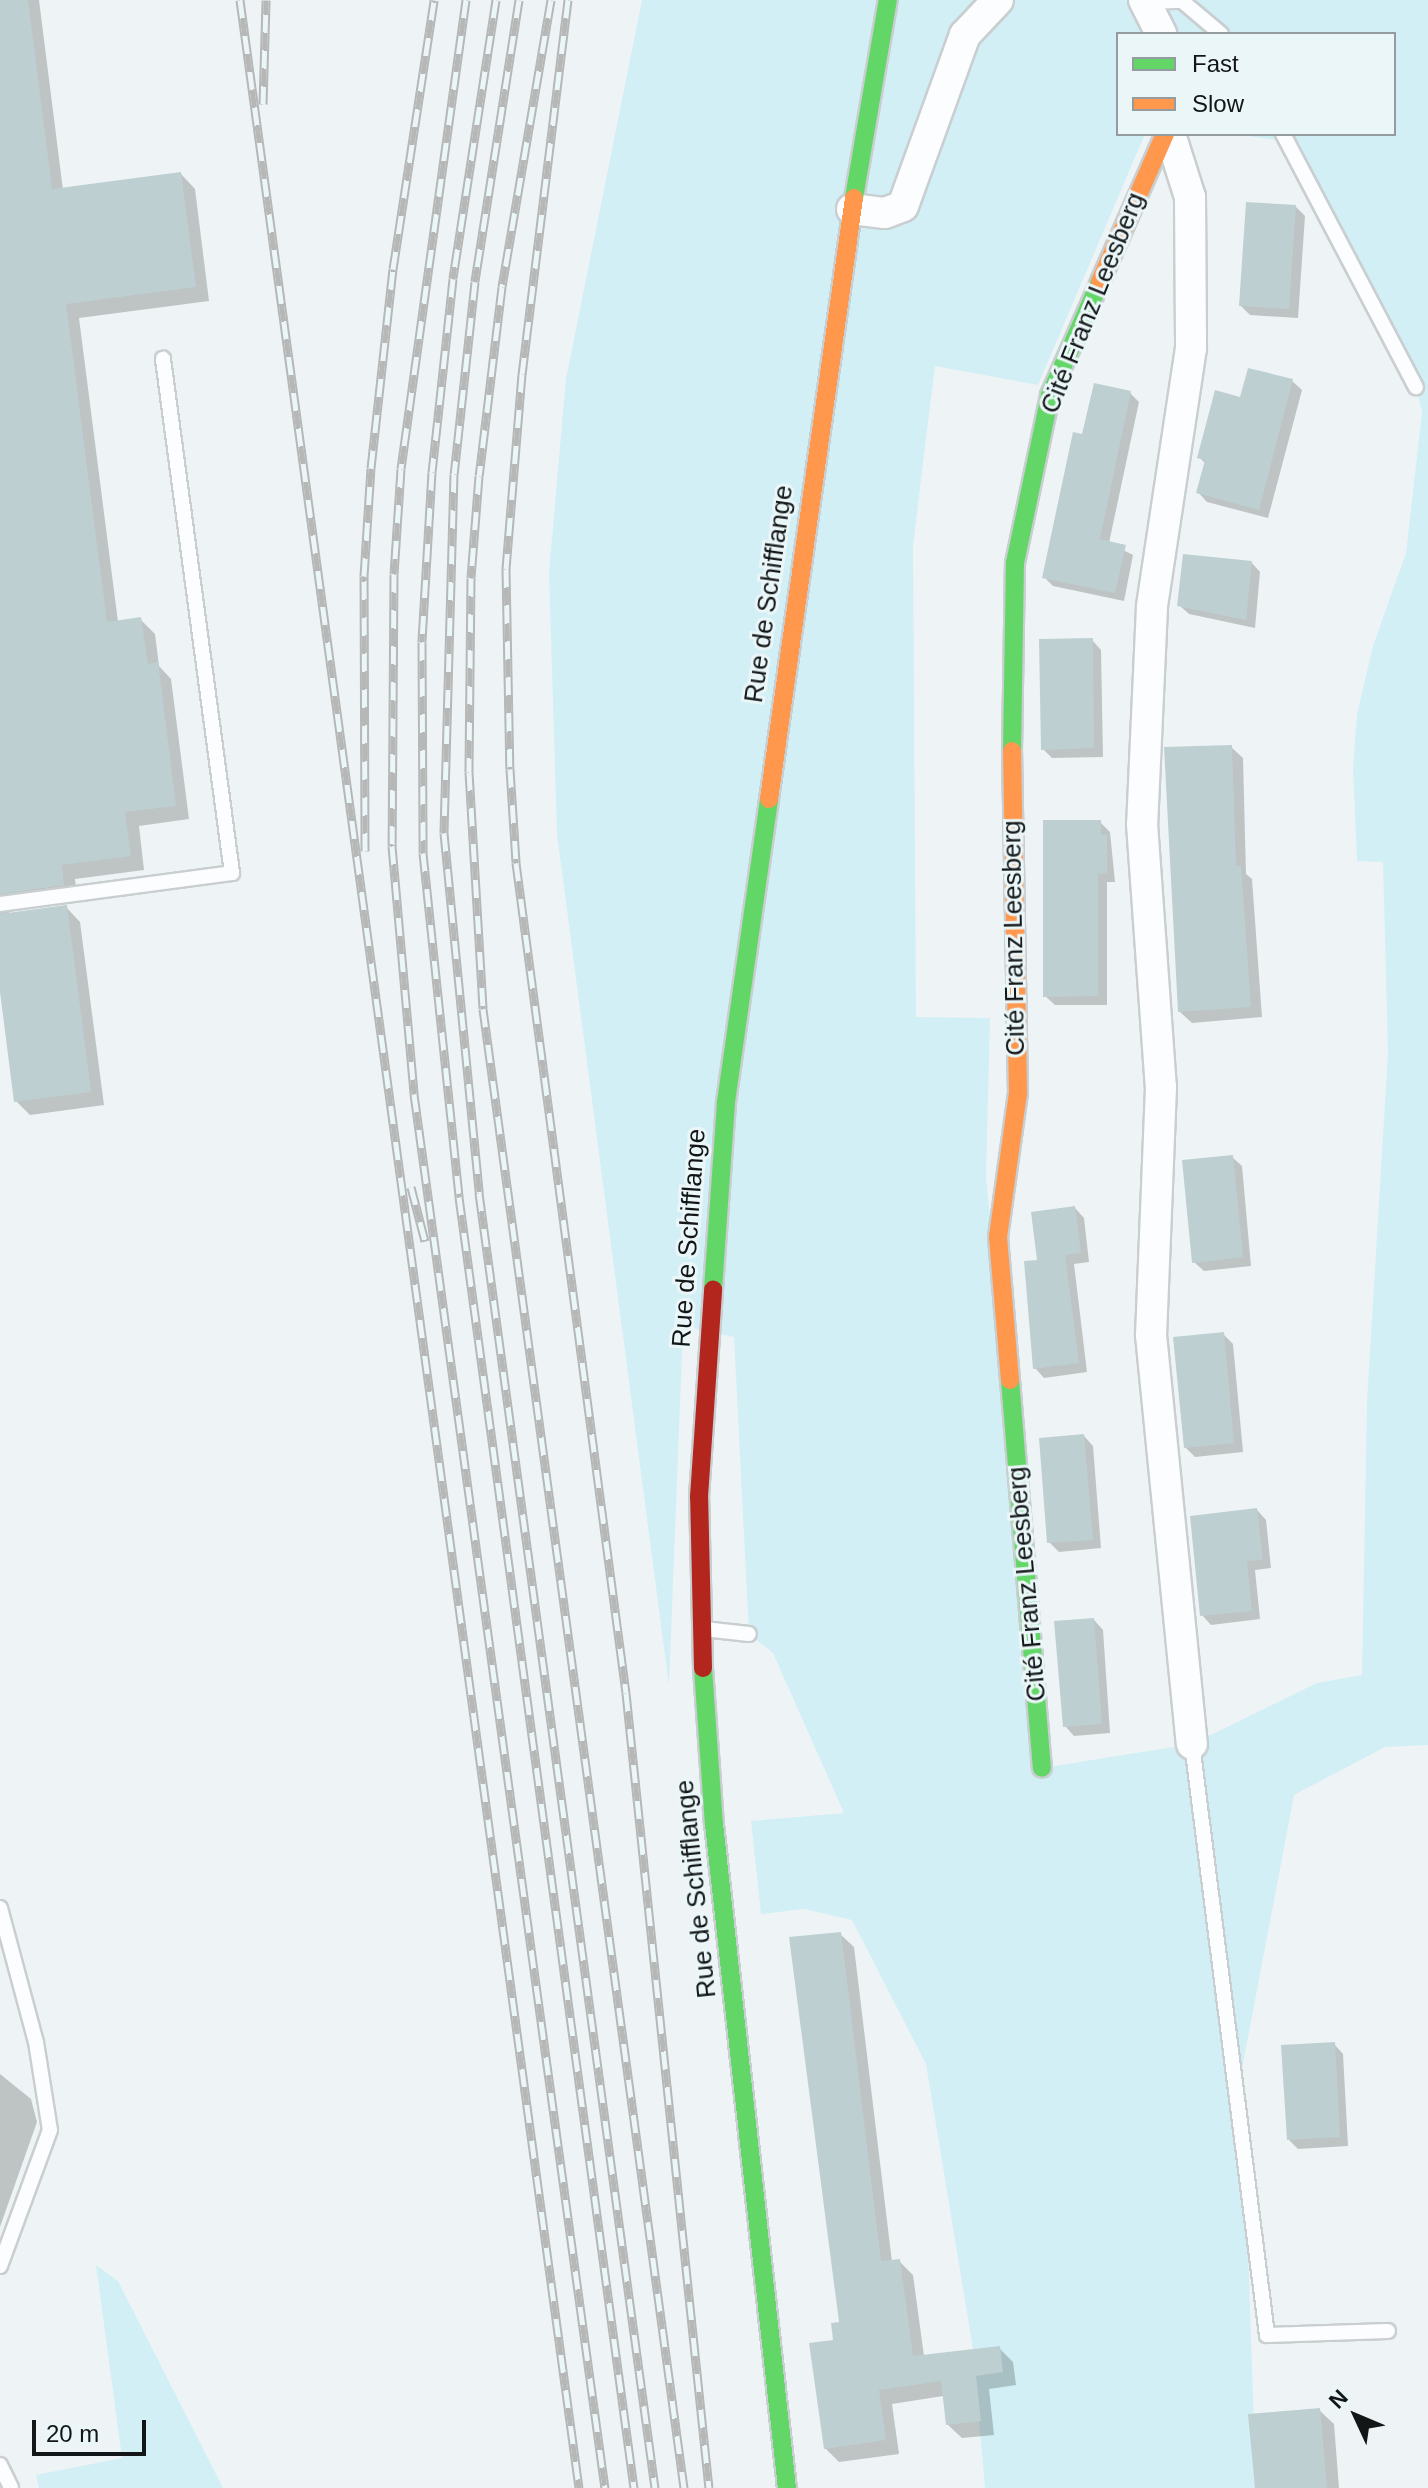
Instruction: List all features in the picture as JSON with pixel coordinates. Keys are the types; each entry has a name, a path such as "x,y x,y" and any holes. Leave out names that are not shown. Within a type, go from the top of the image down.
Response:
{"street":[{"name":"Rue de Schifflange","path":"787,2488 716,1840 700,1629 699,1497 726,1102 852,209 888,0"},
{"path":"852,209 885,213 903,206 965,35 998,0"},
{"path":"1145,1 1160,32"},
{"name":"Cité Franz Leesberg","path":"1042,1768 998,1237 1018,1093 1011,794 1015,563 1050,395 1167,136"},
{"name":"Cité Franz Leesberg","path":"1169,136 1190,197 1191,348 1152,607 1142,824 1161,1087 1151,1335 1192,1744"}],"lane":[{"path":"1145,1 1182,1 1219,32"},
{"path":"1284,136 1416,387"},
{"path":"0,904 232,873 163,359"},
{"path":"700,1629 749,1634"},
{"path":"1192,1744 1267,2335 1388,2331"},
{"path":"0,1908 36,2042 50,2130 0,2266"},
{"path":"0,2465 11,2488"}],"shaded area":[{"path":"642,0 1428,0 1428,1745 1385,1747 1294,1795 1242,2069 1256,2488 985,2488 973,2349 926,2064 852,1920 804,1909 761,1914 751,1821 844,1813 773,1653 749,1634 734,1337 683,1326 669,1686 557,834 549,572 566,379","holes":["1116,32 1396,32 1396,136 1248,136 1299,143 1416,386 1422,412 1406,553 1373,646 1357,714 1353,769 1357,861 1383,862 1388,1052 1367,1402 1362,1675 1317,1683 1192,1744 1042,1768 986,1176 990,1018 916,1017 913,545 935,366 1038,385 1144,136 1116,136"]},
{"path":"96,2265 118,2281 223,2488 39,2488 36,2475 122,2458"}],"building":[{"path":"0,0 28,0 52,189 181,172 196,287 66,304 107,622 141,617 148,664 158,662 176,806 125,812 131,856 62,865 64,885 0,894"},
{"path":"1246,202 1296,205 1289,309 1239,306"},
{"path":"1248,368 1293,379 1259,510 1196,493 1205,460 1197,458 1215,390 1240,397"},
{"path":"1094,383 1131,391 1100,539 1126,545 1115,593 1042,578 1073,432 1082,434"},
{"path":"1183,554 1252,561 1246,620 1177,606"},
{"path":"1093,638 1094,748 1041,750 1039,639"},
{"path":"1232,745 1236,866 1241,866 1251,1007 1178,1012 1164,747"},
{"path":"1043,820 1101,820 1101,835 1107,835 1107,873 1098,874 1098,996 1043,997"},
{"path":"67,905 91,1092 14,1102 0,992 0,914"},
{"path":"1233,1155 1243,1257 1192,1263 1182,1160"},
{"path":"1075,1206 1081,1253 1065,1255 1079,1363 1033,1369 1024,1261 1037,1260 1031,1212"},
{"path":"1224,1332 1234,1443 1184,1448 1173,1337"},
{"path":"1084,1434 1093,1540 1047,1543 1039,1438"},
{"path":"1257,1508 1263,1560 1247,1561 1252,1611 1200,1616 1190,1516"},
{"path":"1094,1618 1102,1724 1063,1727 1054,1621"},
{"path":"841,1932 881,2261 900,2259 913,2356 1000,2346 1003,2372 976,2376 981,2421 946,2425 941,2381 879,2390 886,2440 824,2449 809,2343 833,2340 831,2323 839,2322 789,1937"},
{"path":"1335,2042 1340,2137 1287,2140 1281,2045"},
{"path":"1320,2408 1327,2488 1255,2488 1248,2414"}],"railway":[{"path":"240,0 579,2488"},
{"path":"263,104 266,0"},
{"path":"365,851 364,576 371,468 393,269 434,0"},
{"path":"466,0 401,469 394,574 392,846 414,1094 605,2488"},
{"path":"496,0 453,279 432,472 422,642 423,853 459,1197 634,2488"},
{"path":"519,0 475,282 454,474 444,833 479,1193 655,2488"},
{"path":"551,0 502,287 479,476 471,578 469,772 483,1009 684,2488"},
{"path":"568,0 522,374 506,569 510,769 516,863 626,1693 709,2488"},
{"path":"411,1187 425,1241"}],"traffic: fast":[{"path":"854,198 888,0"},
{"path":"1012,751 1015,563 1050,395 1100,282"},
{"path":"713,1289 726,1102 769,799"},
{"path":"1010,1380 1042,1768"},
{"path":"703,1668 714,1824 787,2488"}],"traffic: slow":[{"path":"1100,282 1164,136"},
{"path":"769,799 854,198"},
{"path":"1010,1380 998,1237 1018,1093 1012,751"}],"traffic: jam":[{"path":"703,1668 699,1497 713,1289"}]}
